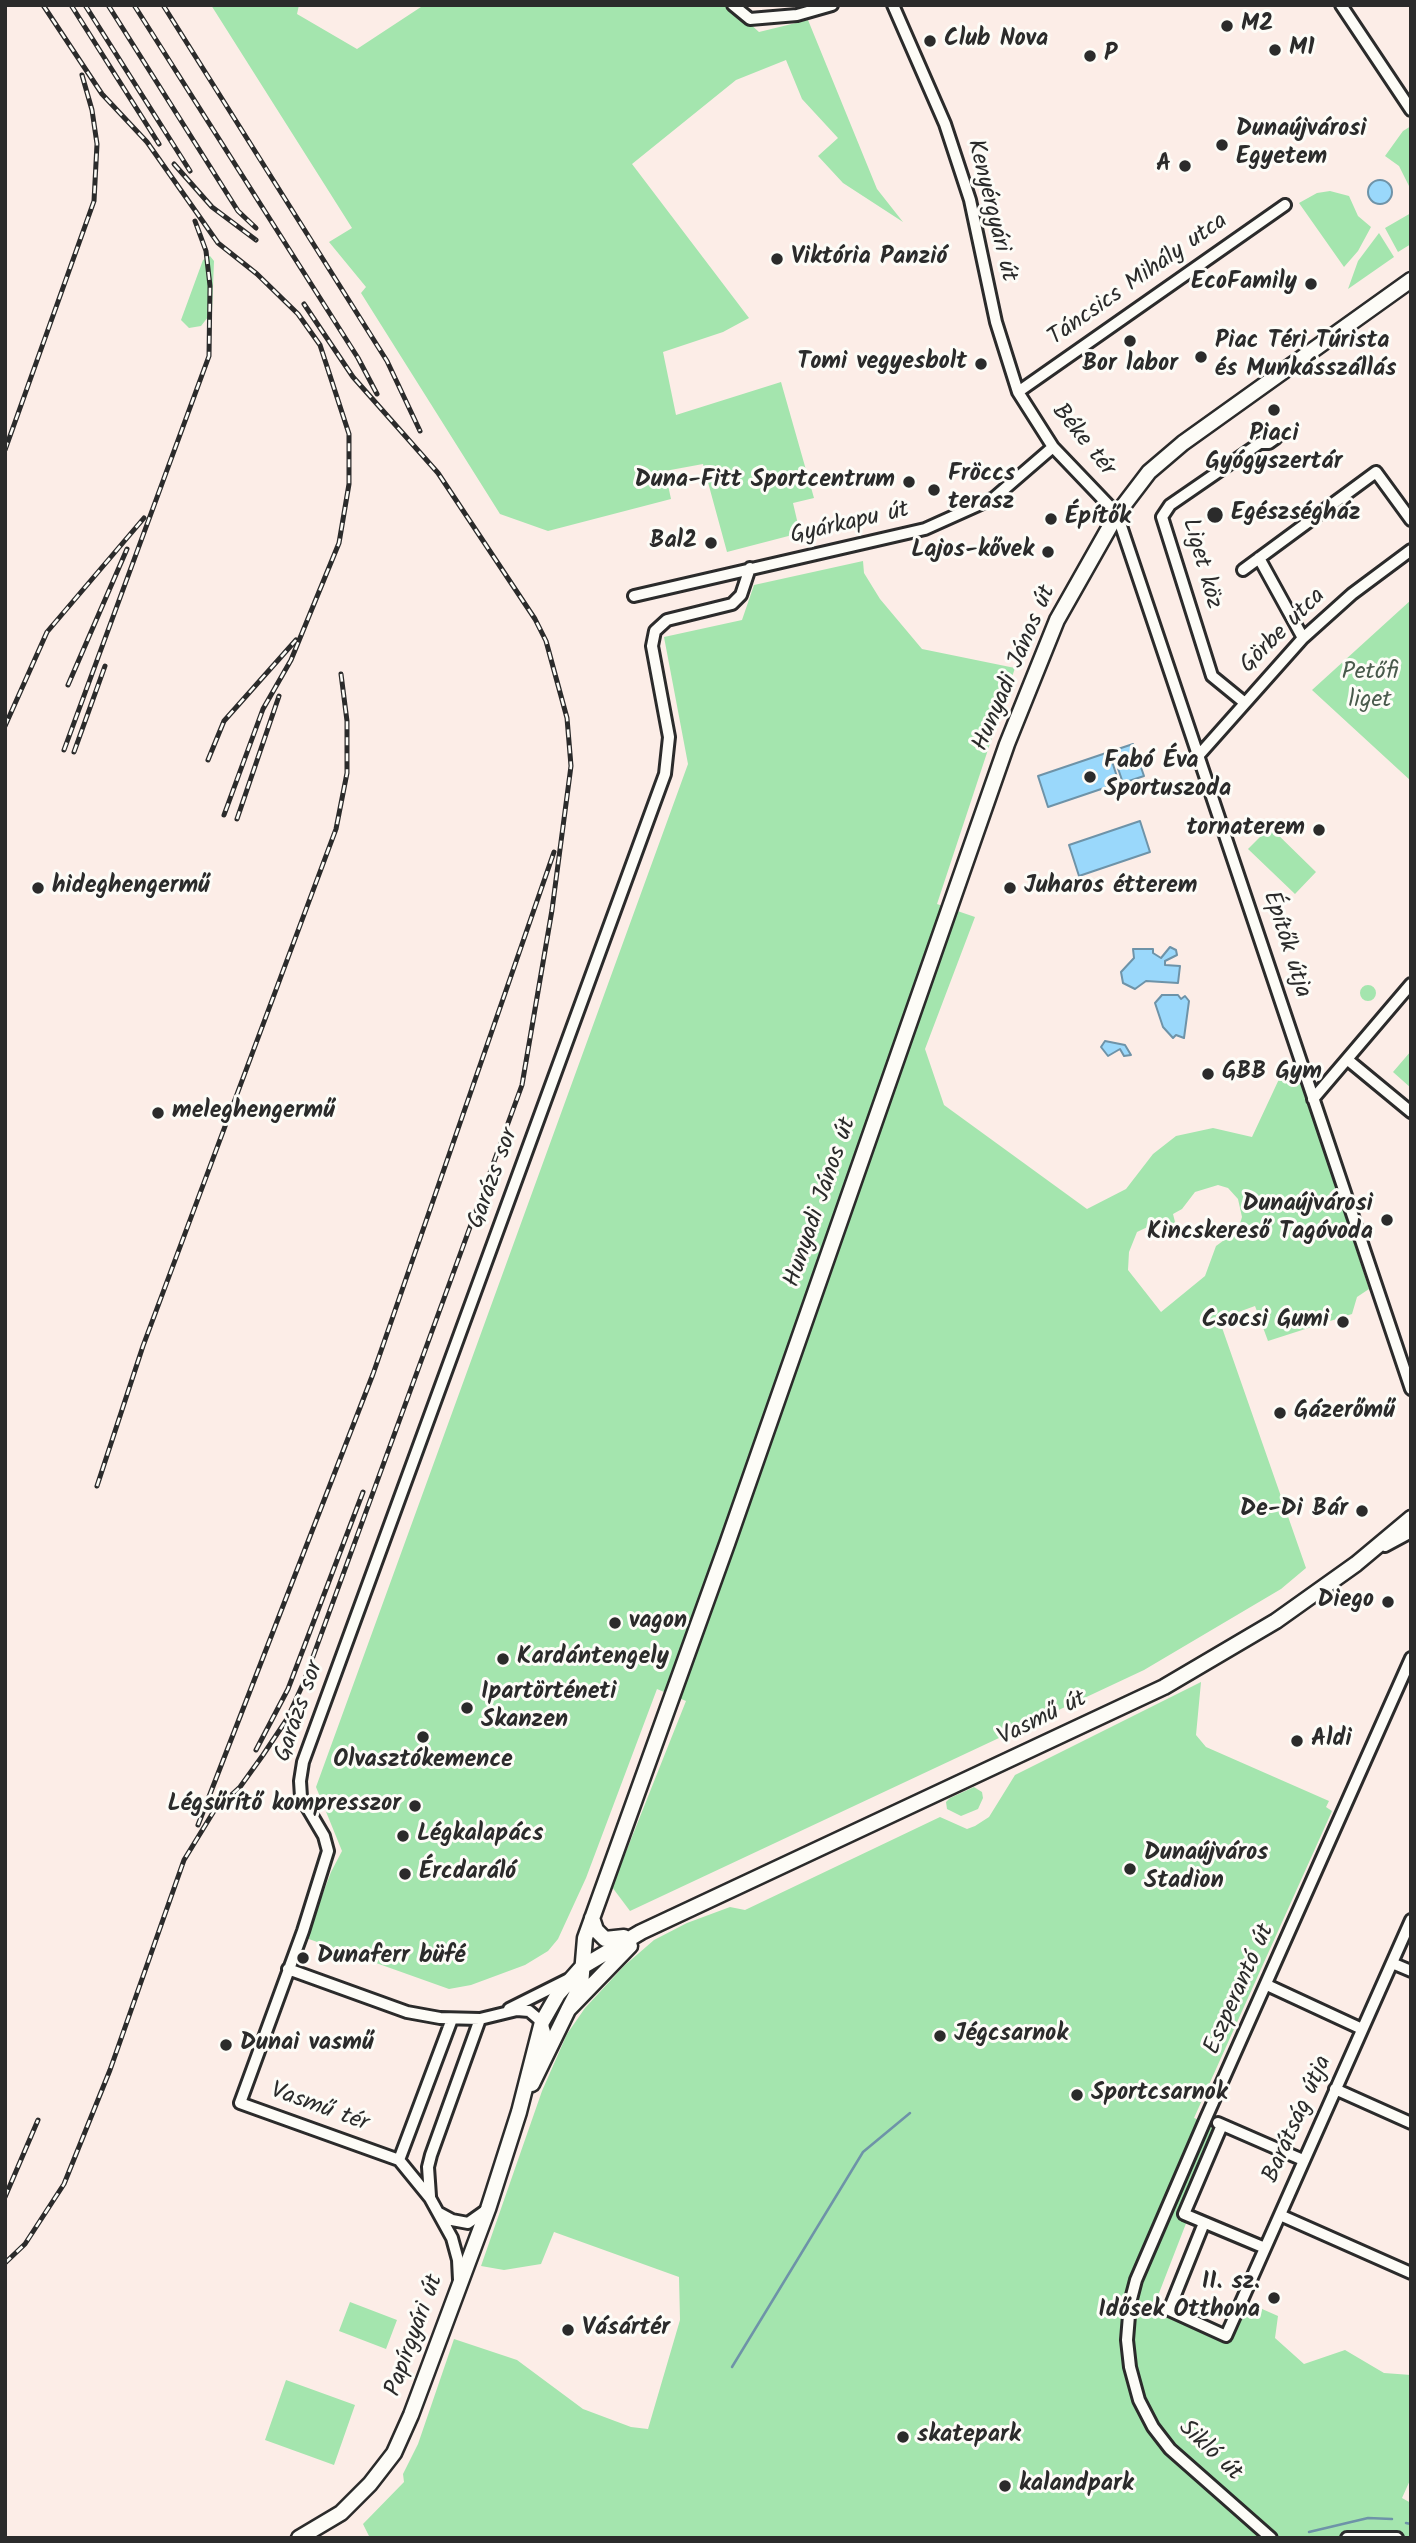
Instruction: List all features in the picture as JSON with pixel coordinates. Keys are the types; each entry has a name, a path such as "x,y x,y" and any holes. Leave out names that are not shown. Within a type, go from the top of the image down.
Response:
{"street":[{"path":"733,5 750,19 797,15 832,5"},
{"name":"Kenyérgyári út","path":"893,5 946,124 970,200 996,322 1018,392"},
{"path":"1341,5 1411,110"},
{"name":"Táncsics Mihály utca","path":"1018,392 1285,205"},
{"name":"Hunyadi János út","path":"582,1967 585,1938 592,1918 737,1518 1018,713 1057,620 1117,514 1149,472 1173,451 1411,280"},
{"name":"Béke tér","path":"1018,392 1053,447 1117,514"},
{"name":"Liget köz","path":"1245,703 1212,676 1162,517 1170,505 1261,443 1269,443 1276,438"},
{"name":"Gyárkapu út","path":"634,596 925,529 957,517 994,498 1053,447"},
{"name":"Liget köz","path":"1243,570 1376,472 1411,520"},
{"name":"Építők útja","path":"1117,514 1411,1389"},
{"name":"Görbe utca","path":"1199,755 1303,638 1352,594 1411,550"},
{"path":"1259,558 1303,638"},
{"name":"Garázs sor","path":"328,1851 324,1836 301,1797 303,1762 665,774 669,737 652,646 655,631 667,621 732,604 741,596 750,568"},
{"path":"1312,1099 1411,984"},
{"path":"1348,1060 1411,1112"},
{"name":"Vasmű út","path":"669,1920 1164,1687 1276,1621 1356,1564 1411,1518"},
{"path":"1356,1564 1411,1532"},
{"name":"Eszperantó út","path":"1130,2303 1136,2280 1206,2118 1411,1658"},
{"name":"Vasmű tér","path":"328,1851 240,2103 399,2160 409,2168 439,2213 456,2250 458,2289"},
{"path":"592,1918 596,1930 605,1939 619,1939 669,1920"},
{"path":"568,2010 622,1952 669,1920"},
{"name":"Barátság útja","path":"1203,2223 1169,2310 1226,2336 1411,1920"},
{"path":"288,1969 407,2012 452,2020 480,2019 500,2013 554,1987 641,1932"},
{"path":"1392,1963 1411,1971"},
{"path":"519,2112 581,1985 582,1967"},
{"path":"519,2112 542,2022 558,1994 582,1967"},
{"path":"1267,1985 1362,2029"},
{"path":"500,2013 529,2011 542,2022 545,2044 539,2069"},
{"path":"430,2198 428,2167 431,2155 480,2019"},
{"path":"399,2160 452,2020"},
{"path":"1335,2089 1411,2123"},
{"name":"Papírgyári út","path":"299,2538 341,2513 370,2484 394,2453 411,2415 488,2209 519,2112"},
{"path":"1206,2118 1303,2160"},
{"path":"1222,2125 1184,2214 1265,2248"},
{"path":"439,2213 452,2220 468,2223 488,2209"},
{"path":"1280,2215 1411,2273"},
{"name":"Sikló út","path":"1130,2303 1127,2340 1130,2367 1139,2400 1153,2427 1170,2449 1271,2536"},
{"path":"1347,2538 1397,2538"}],"green space":[{"path":"211,5 299,5 297,14 357,49 424,5 729,5 759,32 808,20 877,189 903,222 843,183 818,156 838,138 802,99 786,60 736,80 632,164 749,318 723,332 663,352 676,415 781,382 814,498 793,503 800,533 727,552 703,464 665,471 671,499 548,531 500,514 361,293 366,287 329,242 352,228"},
{"path":"1411,126 1411,190 1399,166 1385,156 1403,131"},
{"path":"1330,191 1349,196 1358,216 1371,227 1358,251 1344,267 1299,203 1317,193"},
{"path":"1411,213 1411,244 1398,252 1385,228"},
{"path":"1379,233 1394,257 1348,289 1358,261"},
{"path":"210,256 214,261 212,312 201,326 189,328 181,320 203,260"},
{"path":"863,561 864,573 880,599 922,649 1015,668 937,904 975,917 925,1049 944,1105 1087,1209 1126,1189 1153,1154 1176,1136 1213,1128 1252,1137 1280,1077 1298,1070 1369,1289 1357,1297 1352,1314 1268,1341 1255,1306 1219,1319 1306,1568 1281,1589 1144,1670 630,1911 612,1887 686,1701 657,1689 586,1878 558,1939 548,1951 525,1965 471,1985 449,1989 306,1938 331,1872 342,1851 316,1787 688,764 664,637 742,620 754,585","holes":["1218,1185 1228,1188 1238,1199 1242,1217 1238,1230 1216,1246 1205,1276 1161,1312 1128,1270 1129,1252 1137,1232 1158,1222 1171,1226 1175,1222 1173,1214 1182,1209 1195,1192"]},
{"name":"Petőfi liget","path":"1411,600 1411,781 1312,690"},
{"path":"1270,827 1316,872 1295,894 1248,849"},
{"path":"1365,985 1371,985 1376,993 1374,999 1365,1001 1360,996 1360,990"},
{"path":"1411,1051 1411,1088 1393,1072"},
{"path":"1201,1682 1196,1735 1206,1747 1329,1801 1326,1807 1332,1811 1194,2118 1223,2128 1154,2306 1226,2340 1244,2301 1278,2316 1275,2338 1304,2364 1345,2350 1384,2373 1411,2375 1411,2478 1402,2498 1411,2503 1411,2538 370,2538 363,2524 404,2482 403,2474 418,2444 454,2339 517,2360 583,2409 631,2427 648,2429 680,2320 679,2277 554,2232 541,2264 504,2270 481,2266 542,2091 567,2034 585,2008 624,1966 654,1940 687,1923 730,1907 745,1910 940,1817 967,1829 975,1826 989,1817 1015,1775"},
{"path":"974,1787 982,1792 983,1798 978,1809 961,1816 947,1809 946,1802 950,1798"},
{"path":"350,2302 397,2320 386,2349 339,2331"},
{"path":"286,2380 355,2405 334,2465 265,2440"}],"water":[{"path":"1380,180 1388,184 1392,192 1388,200 1380,204 1372,200 1368,192 1372,184"},
{"path":"1133,744 1144,776 1123,783 1112,751"},
{"path":"1109,752 1119,783 1048,807 1038,776"},
{"path":"1140,821 1150,852 1079,876 1069,845"},
{"path":"1170,947 1176,950 1177,955 1165,961 1165,965 1180,966 1178,983 1146,981 1135,989 1123,983 1121,972 1134,958 1133,949 1153,949 1153,953 1161,958"},
{"path":"1162,995 1178,995 1181,999 1185,996 1189,1001 1184,1038 1176,1035 1173,1038 1163,1027 1155,1003"},
{"path":"1105,1041 1125,1045 1131,1055 1124,1056 1120,1049 1108,1056 1101,1047"}],"waterway":[{"path":"732,2367 863,2152 910,2113"},
{"path":"1309,2532 1368,2518 1392,2519"},
{"path":"1406,2523 1411,2524"}],"railway":[{"path":"43,5 102,94 147,142 218,243 257,274 298,314 320,345 349,434 349,484 339,543 291,660 263,709 224,815"},
{"path":"71,5 159,144"},
{"path":"85,5 190,171"},
{"path":"108,5 238,211 256,228"},
{"path":"134,5 358,358 377,394"},
{"path":"163,5 387,361 420,431"},
{"path":"5,450 94,201 97,144 92,110 82,75"},
{"path":"174,164 212,207 256,240"},
{"path":"64,750 209,356 210,286 206,251 195,221"},
{"path":"5,2263 25,2244 64,2184 110,2070 184,1860 214,1811 240,1787 263,1755 287,1719 303,1684 522,1085 552,910 571,766 567,718 546,641 535,619 438,473 353,377 304,304"},
{"path":"5,726 47,632 144,518"},
{"path":"68,685 127,549"},
{"path":"208,760 224,721 296,640"},
{"path":"74,752 105,666"},
{"path":"97,1486 143,1346 336,829 347,773 347,721 341,674"},
{"path":"237,819 279,696"},
{"path":"198,1825 373,1374 554,852"},
{"path":"256,1750 288,1689 363,1492"},
{"path":"5,2197 38,2120"}],"place":[{"name":"M2","path":"1227,26"},
{"name":"Club Nova","path":"930,41"},
{"name":"M1","path":"1275,50"},
{"name":"P","path":"1090,56"},
{"name":"Dunaújvárosi Egyetem","path":"1222,145"},
{"name":"A","path":"1185,166"},
{"name":"Viktória Panzió","path":"777,259"},
{"name":"EcoFamily","path":"1311,284"},
{"name":"Bor labor","path":"1130,341"},
{"name":"Piac Téri Túrista és Munkásszállás","path":"1201,357"},
{"name":"Tomi vegyesbolt","path":"981,364"},
{"name":"Piaci Gyógyszertár","path":"1274,410"},
{"name":"Duna-Fitt Sportcentrum","path":"909,482"},
{"name":"Fröccs terasz","path":"934,490"},
{"name":"Egészségház","path":"1215,515"},
{"name":"Építők","path":"1051,519"},
{"name":"Bal2","path":"711,543"},
{"name":"Lajos-kővek","path":"1048,552"},
{"name":"Fabó Éva Sportuszoda","path":"1090,777"},
{"name":"tornaterem","path":"1319,830"},
{"name":"hideghengermű","path":"38,888"},
{"name":"Juharos étterem","path":"1010,888"},
{"name":"GBB Gym","path":"1208,1074"},
{"name":"meleghengermű","path":"158,1113"},
{"name":"Dunaújvárosi Kincskereső Tagóvoda","path":"1387,1220"},
{"name":"Csocsi Gumi","path":"1343,1322"},
{"name":"Gázerőmű","path":"1280,1413"},
{"name":"De-Di Bár","path":"1362,1511"},
{"name":"Diego","path":"1388,1602"},
{"name":"vagon","path":"615,1623"},
{"name":"Kardántengely","path":"503,1659"},
{"name":"Ipartörténeti Skanzen","path":"467,1708"},
{"name":"Olvasztókemence","path":"423,1737"},
{"name":"Aldi","path":"1297,1741"},
{"name":"Légsűrítő kompresszor","path":"415,1806"},
{"name":"Légkalapács","path":"403,1836"},
{"name":"Dunaújváros Stadion","path":"1130,1869"},
{"name":"Ércdaráló","path":"405,1874"},
{"name":"Dunaferr büfé","path":"303,1958"},
{"name":"Jégcsarnok","path":"940,2036"},
{"name":"Dunai vasmű","path":"226,2045"},
{"name":"Sportcsarnok","path":"1077,2095"},
{"name":"II. sz. Idősek Otthona","path":"1274,2298"},
{"name":"Vásártér","path":"568,2330"},
{"name":"skatepark","path":"903,2437"},
{"name":"kalandpark","path":"1005,2486"}]}
